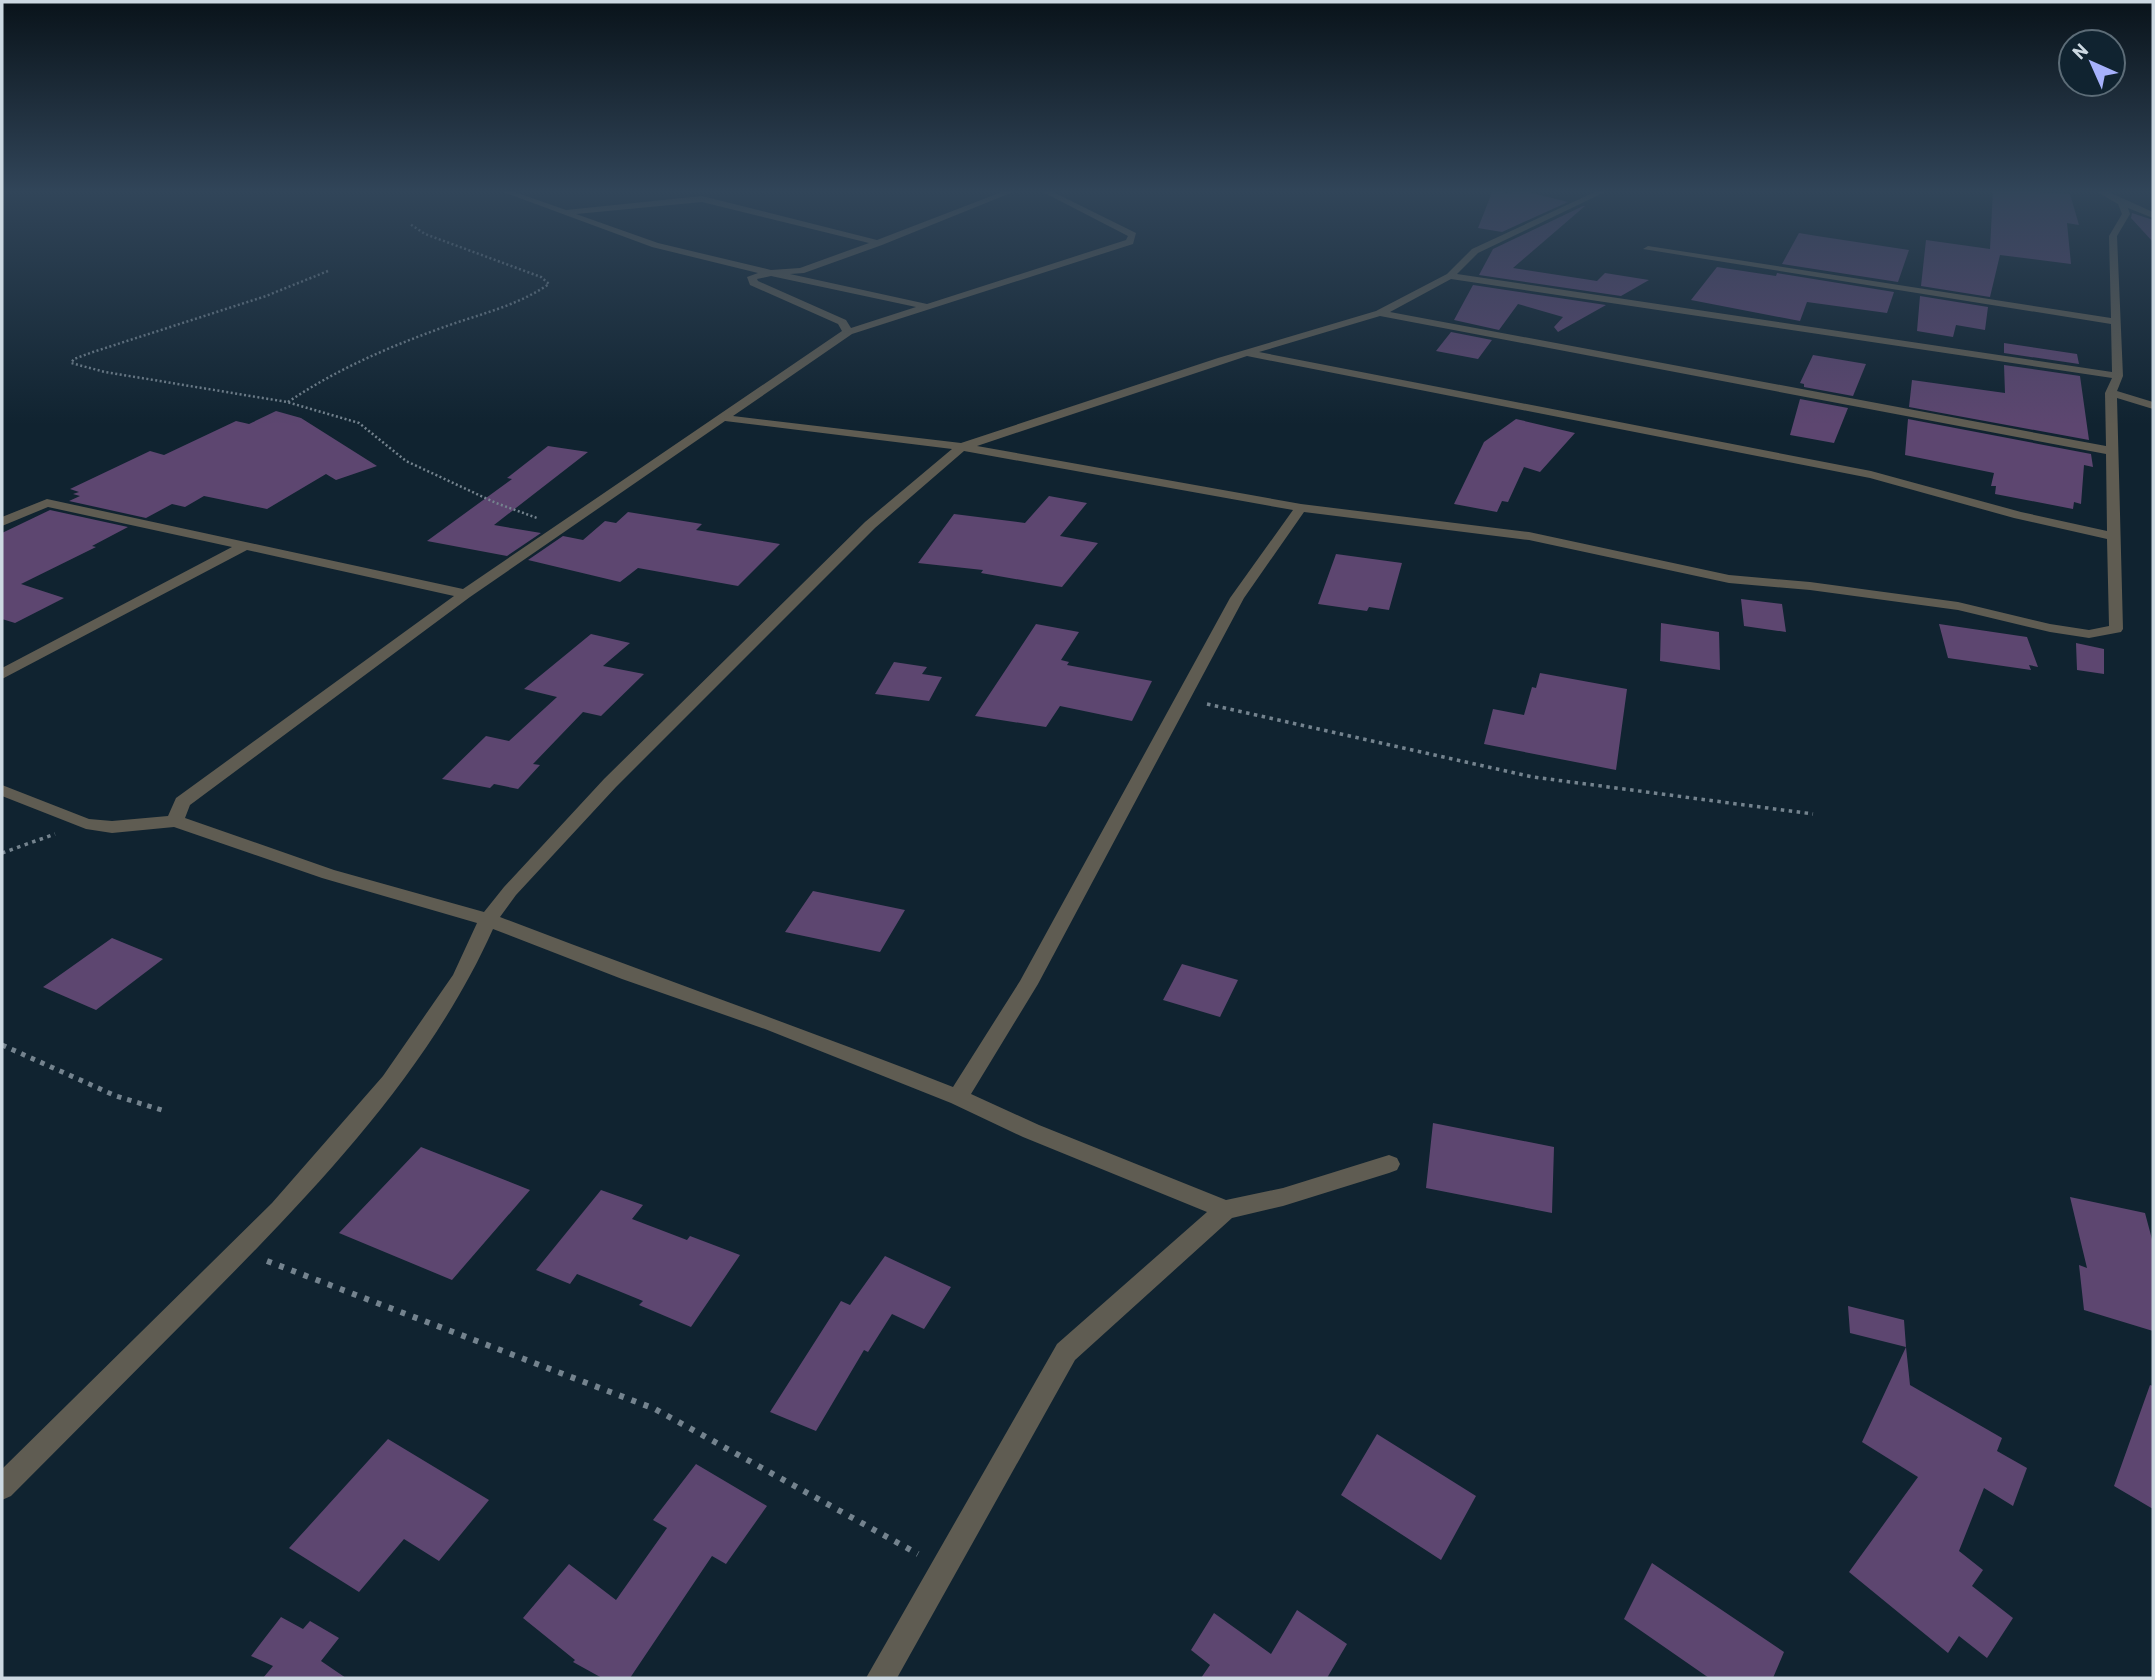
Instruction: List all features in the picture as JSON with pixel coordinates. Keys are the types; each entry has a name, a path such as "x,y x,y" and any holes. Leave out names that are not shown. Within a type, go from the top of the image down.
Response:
{"street":[{"path":"752,268 924,306"},
{"path":"808,268 767,272 752,277 752,283 828,314 842,322 848,332"},
{"path":"175,821 182,802 465,594 848,332 1045,268"},
{"path":"2,1486 280,1210 390,1082 462,977 488,920 510,891 699,694 870,525 962,447 1246,353 1380,313 1450,276 1458,268"},
{"path":"1772,268 2116,322"},
{"path":"724,418 962,447 1301,508 1529,536 1729,579 1810,586 1958,606 2050,628 2090,634 2116,629 2111,393 2118,376 2114,268"},
{"path":"1450,276 2118,376"},
{"path":"1380,313 2112,451"},
{"path":"1246,353 1871,475 2019,515 2113,536"},
{"path":"2111,393 2153,406"},
{"path":"2,522 47,503 465,594"},
{"path":"958,1097 1028,985 1237,598 1301,508"},
{"path":"2,674 245,546"},
{"path":"2,790 86,824 112,827 175,821 328,874 488,920 629,974 772,1024 958,1097 1031,1131 1225,1210"},
{"path":"881,1678 1066,1352 1225,1210 1283,1197 1389,1164"}],"path":[{"path":"287,402 319,379 402,342 507,305 549,284 541,277 518,268"},
{"path":"328,271 266,296 93,352 74,359 71,363 105,372 287,402 359,423 406,461 496,503 566,526"},
{"path":"1182,698 1533,777 1813,814"},
{"path":"2,853 86,824"},
{"path":"2,1045 116,1096 165,1111"},
{"path":"240,1250 655,1409 943,1568"}],"building":[{"path":"1483,268 1516,268 1597,281 1605,273 1649,280 1621,296 1479,275"},
{"path":"1716,268 1776,276 1777,273 1894,292 1887,313 1807,302 1800,321 1691,300"},
{"path":"1810,268 1903,268 1898,282"},
{"path":"1923,268 1997,268 1990,297 1921,286"},
{"path":"1473,285 1606,305 1558,332 1554,327 1563,317 1518,304 1499,330 1454,320"},
{"path":"1920,296 1988,307 1985,330 1956,325 1953,337 1917,331"},
{"path":"1451,332 1492,340 1478,359 1436,351"},
{"path":"2004,343 2077,354 2079,364 2004,353"},
{"path":"1813,355 1866,364 1853,396 1804,387 1804,384 1800,383"},
{"path":"2004,365 2080,376 2089,440 1909,407 1912,380 2005,393"},
{"path":"1800,399 1848,408 1834,443 1790,435"},
{"path":"276,411 301,418 377,466 336,480 326,474 267,509 204,496 185,507 172,504 146,518 69,501 80,496 73,494 79,492 70,489 150,451 164,455 236,421 249,424"},
{"path":"1516,419 1575,433 1540,472 1524,467 1508,502 1502,501 1497,512 1454,504 1484,442"},
{"path":"1908,419 2091,454 2093,467 2084,465 2081,504 2074,502 2073,509 1995,494 1996,486 1991,486 1994,473 1905,455"},
{"path":"548,446 588,452 494,525 541,533 507,556 427,541 512,479 507,478"},
{"path":"1049,496 1087,503 1060,536 1098,543 1062,587 981,573 983,570 918,563 954,514 1025,523"},
{"path":"50,510 128,527 92,546 96,547 21,584 64,598 15,623 2,619 2,533"},
{"path":"628,512 702,524 696,530 780,544 738,586 638,568 620,582 528,560 563,536 583,540 605,521 616,523"},
{"path":"1336,554 1402,563 1389,610 1369,607 1367,611 1318,604"},
{"path":"1741,599 1782,604 1786,632 1744,626"},
{"path":"1661,623 1719,632 1720,670 1660,661"},
{"path":"1036,624 1079,632 1061,660 1069,662 1067,665 1152,681 1132,721 1060,706 1046,727 975,716"},
{"path":"1939,624 2027,637 2038,667 2029,665 2031,670 1948,658"},
{"path":"591,634 630,643 603,666 644,674 601,716 583,712 533,764 540,765 518,789 494,784 490,788 442,779 486,736 509,741 557,697 524,689"},
{"path":"2076,643 2104,649 2104,674 2077,670"},
{"path":"894,662 927,667 922,674 942,677 929,701 875,694"},
{"path":"1540,673 1627,689 1616,770 1484,744 1493,709 1524,715 1532,687 1536,688"},
{"path":"813,891 905,910 880,952 785,932"},
{"path":"112,938 163,959 96,1010 43,987"},
{"path":"1182,964 1238,980 1220,1017 1163,1000"},
{"path":"1433,1123 1554,1147 1552,1213 1426,1188"},
{"path":"421,1147 530,1190 452,1280 339,1233"},
{"path":"601,1190 643,1205 632,1219 687,1240 690,1236 740,1255 691,1327 639,1305 643,1301 577,1274 570,1284 536,1270"},
{"path":"2070,1197 2145,1213 2153,1243 2153,1331 2084,1310 2079,1265 2087,1268"},
{"path":"885,1256 951,1287 924,1329 892,1314 868,1352 864,1350 816,1431 770,1412 841,1301 850,1305"},
{"path":"1848,1306 1904,1320 1906,1347 1850,1333"},
{"path":"1906,1347 1910,1385 2002,1438 1997,1451 2027,1468 2013,1506 1984,1488 1959,1551 1983,1570 1972,1586 2013,1618 1987,1658 1959,1636 1948,1653 1849,1572 1918,1477 1862,1442"},
{"path":"2150,1385 2153,1386 2153,1509 2114,1486"},
{"path":"1377,1434 1476,1496 1441,1560 1341,1495"},
{"path":"388,1439 489,1500 439,1561 404,1539 359,1592 289,1548"},
{"path":"696,1464 767,1506 726,1564 712,1556 630,1678 602,1678 573,1662 575,1660 523,1618 569,1564 616,1600 667,1528 653,1520"},
{"path":"1652,1563 1784,1652 1773,1678 1709,1678 1624,1619"},
{"path":"1297,1610 1347,1644 1327,1678 1201,1678 1210,1665 1191,1650 1214,1613 1271,1654"},
{"path":"281,1617 303,1629 310,1621 339,1638 321,1661 346,1678 263,1678 273,1666 251,1656"}]}
